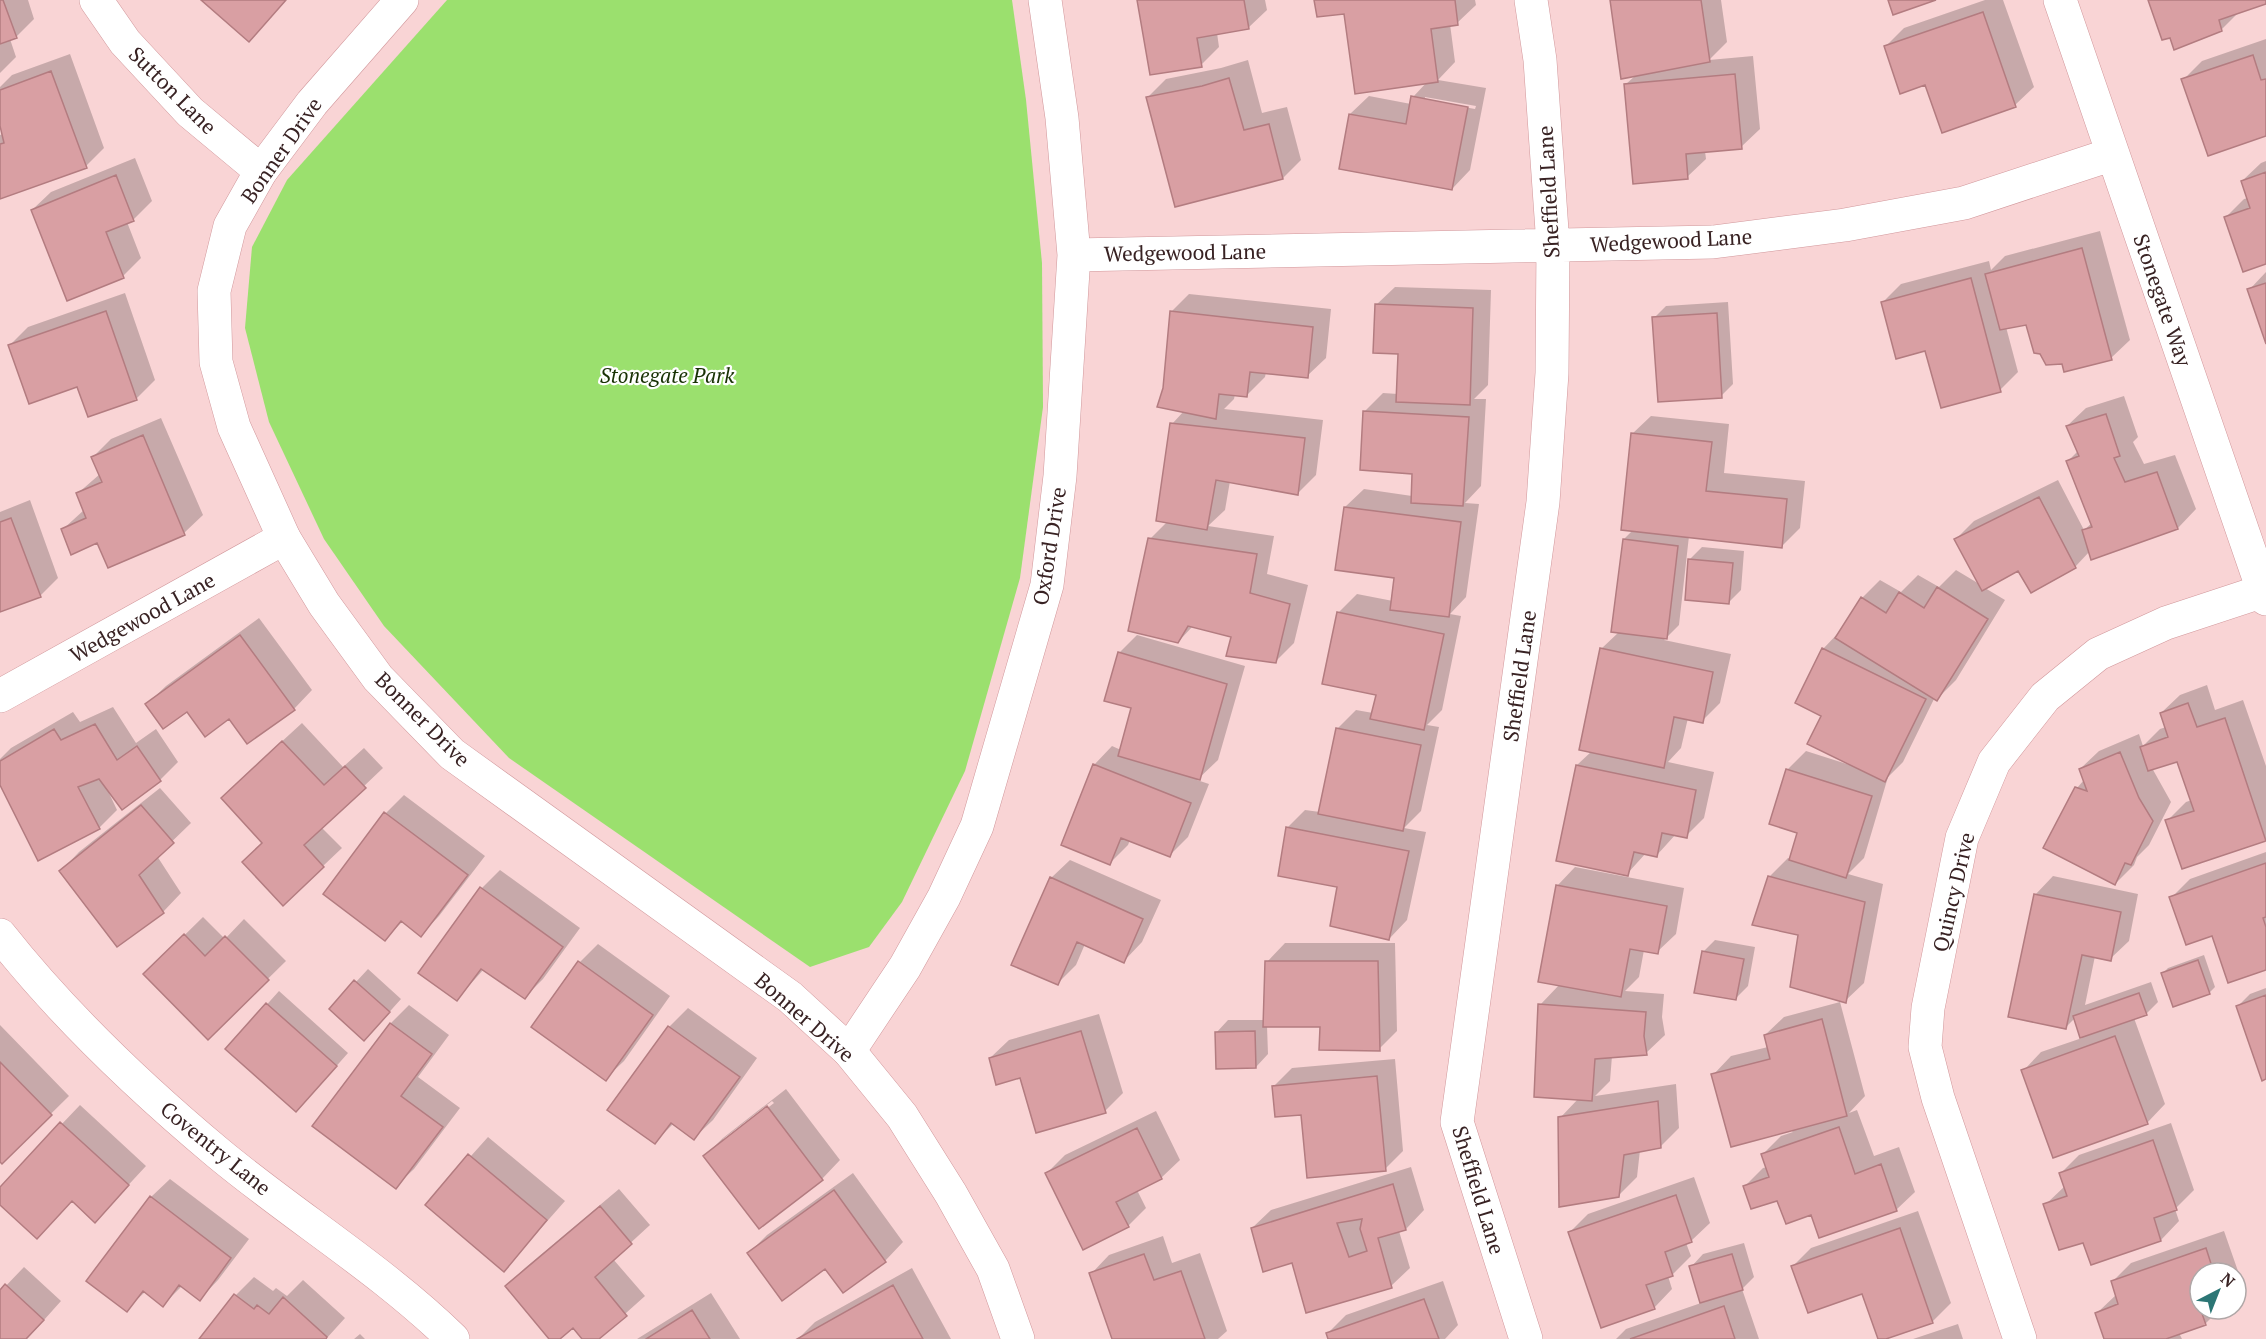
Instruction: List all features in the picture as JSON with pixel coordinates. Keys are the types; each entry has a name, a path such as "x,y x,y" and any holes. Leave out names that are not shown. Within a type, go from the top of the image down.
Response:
{"street":[{"name":"Sutton Lane","path":"96,0 125,42 190,112 261,171"},
{"name":"Bonner Drive","path":"402,0 312,103 261,171 230,226 214,291 216,362 234,427 284,538 324,604 378,678 452,754 790,997 849,1051 902,1116 951,1194 993,1269 1018,1339"},
{"name":"Oxford Drive","path":"849,1051 905,967 944,897 977,826 1047,585 1060,477 1074,255 1062,118 1045,0"},
{"name":"Sheffield Lane","path":"1526,1339 1456,1122 1543,502 1552,373 1553,245 1540,60 1531,0"},
{"name":"Stonegate Way","path":"2060,0 2265,595"},
{"name":"Wedgewood Lane","path":"1074,255 1713,242 1845,225 1964,203 2113,154"},
{"name":"Wedgewood Lane","path":"0,696 284,538"},
{"name":"Quincy Drive","path":"2020,1339 1938,1098 1925,1047 1928,1008 1962,838 1994,762 2045,697 2089,661 2098,654 2166,623 2265,595"},
{"name":"Coventry Lane","path":"0,935 28,970 122,1069 219,1154 420,1307 453,1339"}],"green space":[{"name":"Stonegate Park","path":"447,0 1012,0 1026,100 1042,263 1043,407 1020,578 965,771 902,902 869,947 810,967 509,758 384,626 324,539 269,422 245,328 252,247 287,180"}],"building":[{"path":"0,0 3,0 17,38 0,44"},
{"path":"201,0 286,0 249,42"},
{"path":"1137,0 1244,0 1249,29 1197,38 1202,67 1150,75"},
{"path":"1314,0 1455,0 1458,25 1431,29 1438,82 1355,94 1344,14 1317,17"},
{"path":"1610,0 1701,0 1710,62 1621,79"},
{"path":"1888,0 1936,0 1893,15"},
{"path":"2148,0 2266,0 2266,4 2219,20 2222,31 2174,50 2170,38 2162,40"},
{"path":"1983,12 2016,107 1942,133 1925,85 1900,94 1884,46"},
{"path":"2253,55 2261,80 2266,79 2266,136 2208,156 2181,79"},
{"path":"51,71 87,168 0,199 0,144 4,143 0,126 0,90"},
{"path":"1735,74 1742,149 1686,154 1688,179 1633,184 1624,84"},
{"path":"1229,78 1244,130 1269,124 1283,179 1175,207 1146,97"},
{"path":"1411,96 1468,107 1452,190 1339,169 1349,114 1406,124"},
{"path":"2266,172 2266,264 2243,272 2224,217 2250,208 2241,181"},
{"path":"116,175 134,221 106,232 124,278 67,301 31,210"},
{"path":"2082,248 2112,360 2064,372 2062,364 2046,365 2040,354 2034,353 2026,325 2000,330 1985,274"},
{"path":"1971,278 2001,392 1941,408 1925,351 1896,359 1881,302"},
{"path":"2266,283 2266,344 2247,289"},
{"path":"1375,304 1473,308 1470,405 1396,402 1398,354 1373,353"},
{"path":"106,311 137,400 88,417 77,387 29,404 8,345"},
{"path":"1170,311 1313,327 1308,378 1250,372 1247,397 1219,394 1216,419 1157,407 1163,388"},
{"path":"1717,313 1722,398 1658,402 1652,317"},
{"path":"1363,411 1469,417 1463,506 1411,503 1412,474 1360,470"},
{"path":"2106,414 2120,456 2114,458 2125,482 2157,472 2178,529 2091,560 2082,530 2092,527 2066,461 2079,456 2066,426"},
{"path":"1170,423 1305,438 1298,495 1216,480 1207,530 1156,521"},
{"path":"1631,433 1712,442 1706,491 1787,499 1782,548 1621,530"},
{"path":"143,435 185,535 108,568 97,543 71,555 61,529 86,518 76,493 102,482 91,457"},
{"path":"2039,497 2076,568 2031,593 2018,571 1982,591 1954,539"},
{"path":"1344,507 1461,522 1449,617 1390,610 1394,578 1335,570"},
{"path":"11,518 41,597 0,612 0,522"},
{"path":"1148,538 1257,554 1250,593 1290,604 1276,663 1226,656 1231,637 1188,626 1178,643 1128,631"},
{"path":"1623,539 1678,546 1667,639 1611,632"},
{"path":"1688,559 1733,563 1729,604 1685,600"},
{"path":"1937,587 1988,619 1937,701 1835,638 1861,597 1886,613 1899,592 1924,608"},
{"path":"1337,612 1444,634 1424,730 1370,719 1376,695 1322,684"},
{"path":"240,635 295,710 247,744 229,719 205,737 187,712 163,729 145,704"},
{"path":"1600,648 1713,672 1703,723 1674,717 1664,768 1579,750"},
{"path":"1822,648 1926,699 1885,782 1807,744 1821,716 1795,703"},
{"path":"1118,652 1227,684 1200,780 1118,756 1131,708 1104,701"},
{"path":"2188,703 2197,727 2225,718 2266,841 2182,869 2165,820 2194,811 2177,762 2148,771 2140,747 2168,737 2160,713"},
{"path":"95,724 117,760 137,746 161,781 122,810 99,779 78,787 100,829 38,861 0,785 0,761 54,729 61,740"},
{"path":"1336,728 1421,745 1403,831 1318,814"},
{"path":"282,741 324,785 345,766 366,788 304,845 324,867 283,906 242,862 262,843 221,798"},
{"path":"2120,752 2139,798 2153,821 2131,865 2125,863 2115,885 2043,848 2075,787 2087,791 2079,769"},
{"path":"1093,764 1191,803 1170,857 1121,838 1110,865 1061,845"},
{"path":"1576,765 1696,790 1687,838 1662,833 1657,857 1634,852 1628,876 1556,861"},
{"path":"1786,769 1872,796 1846,878 1789,860 1797,833 1769,824"},
{"path":"141,805 174,843 139,875 164,913 117,947 59,871"},
{"path":"384,812 468,875 421,937 401,921 385,941 323,894"},
{"path":"1286,827 1409,851 1389,940 1330,926 1337,887 1278,876"},
{"path":"2266,863 2266,917 2263,918 2266,927 2266,970 2228,983 2212,936 2186,945 2169,897"},
{"path":"1768,876 1865,902 1846,1003 1790,987 1798,935 1752,925"},
{"path":"1050,877 1143,919 1124,963 1077,942 1058,985 1011,965"},
{"path":"1556,885 1667,906 1658,954 1630,949 1621,997 1538,982"},
{"path":"480,887 563,947 525,999 481,969 457,1001 418,973"},
{"path":"2034,894 2121,912 2111,961 2082,955 2066,1029 2008,1017"},
{"path":"184,934 205,956 225,936 269,980 208,1040 143,974"},
{"path":"1702,951 1744,959 1736,1000 1694,993"},
{"path":"2198,960 2210,994 2173,1007 2161,973"},
{"path":"578,961 653,1015 606,1081 531,1027"},
{"path":"1265,961 1378,961 1380,1051 1319,1050 1320,1027 1263,1027"},
{"path":"354,980 390,1012 364,1041 329,1009"},
{"path":"2139,993 2147,1015 2080,1038 2073,1016"},
{"path":"2266,995 2266,1079 2262,1081 2236,1006"},
{"path":"266,1003 337,1066 296,1112 225,1049"},
{"path":"1538,1004 1646,1012 1644,1036 1647,1055 1595,1059 1592,1101 1534,1097"},
{"path":"1822,1019 1847,1116 1731,1147 1711,1074 1770,1059 1764,1035"},
{"path":"390,1023 432,1054 401,1096 443,1127 396,1189 312,1126"},
{"path":"668,1026 740,1077 694,1140 671,1123 655,1144 607,1110"},
{"path":"1081,1031 1106,1113 1036,1133 1020,1078 996,1085 989,1058"},
{"path":"1255,1031 1256,1068 1216,1069 1215,1032"},
{"path":"2115,1036 2148,1124 2053,1158 2021,1070"},
{"path":"0,1062 52,1115 2,1164 0,1162"},
{"path":"1377,1076 1386,1171 1307,1178 1301,1115 1275,1117 1272,1086"},
{"path":"1658,1101 1661,1148 1624,1155 1619,1197 1559,1207 1558,1117"},
{"path":"767,1106 823,1180 759,1229 703,1156"},
{"path":"60,1122 129,1185 95,1223 72,1201 37,1239 0,1205 0,1187"},
{"path":"1839,1127 1855,1174 1881,1164 1897,1211 1819,1238 1811,1215 1786,1224 1777,1201 1751,1209 1743,1186 1769,1177 1761,1154"},
{"path":"1137,1128 1162,1179 1116,1202 1129,1227 1083,1250 1045,1173"},
{"path":"2153,1140 2177,1210 2154,1218 2161,1241 2091,1265 2083,1243 2059,1250 2043,1204 2067,1196 2059,1173"},
{"path":"468,1154 547,1220 504,1272 425,1205"},
{"path":"1393,1184 1406,1230 1378,1238 1392,1288 1306,1313 1292,1263 1263,1272 1251,1228","holes":["1362,1219 1360,1229 1367,1251 1349,1257 1337,1223"]},
{"path":"834,1190 886,1262 843,1293 825,1269 782,1301 747,1253"},
{"path":"1676,1195 1692,1242 1665,1252 1673,1276 1646,1285 1655,1309 1601,1328 1568,1232"},
{"path":"150,1196 231,1258 200,1301 179,1285 163,1307 143,1291 127,1312 86,1281"},
{"path":"600,1206 632,1244 595,1277 627,1316 599,1339 582,1339 573,1328 560,1339 549,1339 505,1286"},
{"path":"1900,1228 1933,1323 1886,1339 1878,1339 1862,1294 1808,1313 1791,1266"},
{"path":"2206,1248 2210,1261 2188,1261 2188,1321 2205,1321 2206,1325 2166,1339 2104,1339 2095,1313 2118,1304 2111,1281"},
{"path":"1144,1254 1154,1280 1181,1271 1205,1339 1112,1339 1089,1273"},
{"path":"1732,1254 1743,1290 1700,1303 1689,1266"},
{"path":"5,1284 44,1320 26,1339 0,1339 0,1290"},
{"path":"893,1285 923,1339 797,1339"},
{"path":"234,1294 254,1309 257,1305 269,1314 283,1297 327,1337 326,1339 199,1339"},
{"path":"1424,1299 1439,1339 1328,1339 1326,1333"},
{"path":"1724,1306 1735,1339 1630,1339"},
{"path":"692,1310 710,1339 646,1339"}]}
